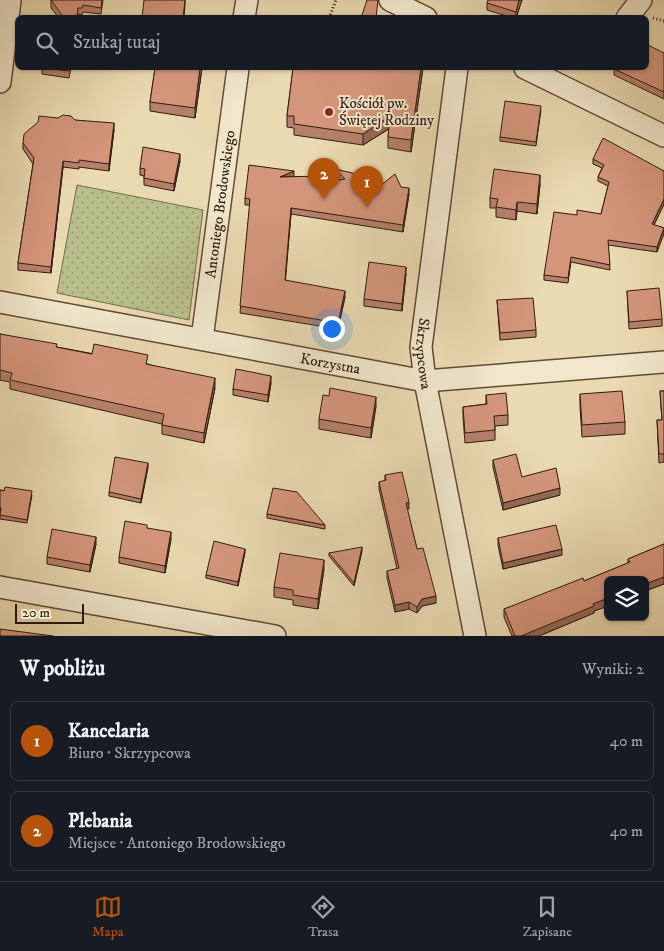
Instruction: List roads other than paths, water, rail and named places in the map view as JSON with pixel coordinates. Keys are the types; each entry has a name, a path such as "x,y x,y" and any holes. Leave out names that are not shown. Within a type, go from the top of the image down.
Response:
{"street":[{"path":"0,82 10,0"},
{"path":"244,15 247,0"},
{"path":"390,0 420,15"},
{"path":"629,15 641,0"},
{"name":"Antoniego Brodowskiego","path":"202,339 238,70"},
{"name":"Skrzypcowa","path":"457,70 421,347 424,381 475,636"},
{"path":"534,70 552,74 664,136"},
{"name":"Korzystna","path":"0,302 424,381 664,362"},
{"path":"0,587 275,636"}],"place":[{"name":"Kościół pw. Świętej Rodziny","path":"329,112"},
{"name":"Plebania","path":"324,199"},
{"name":"Kancelaria","path":"367,207"}]}
